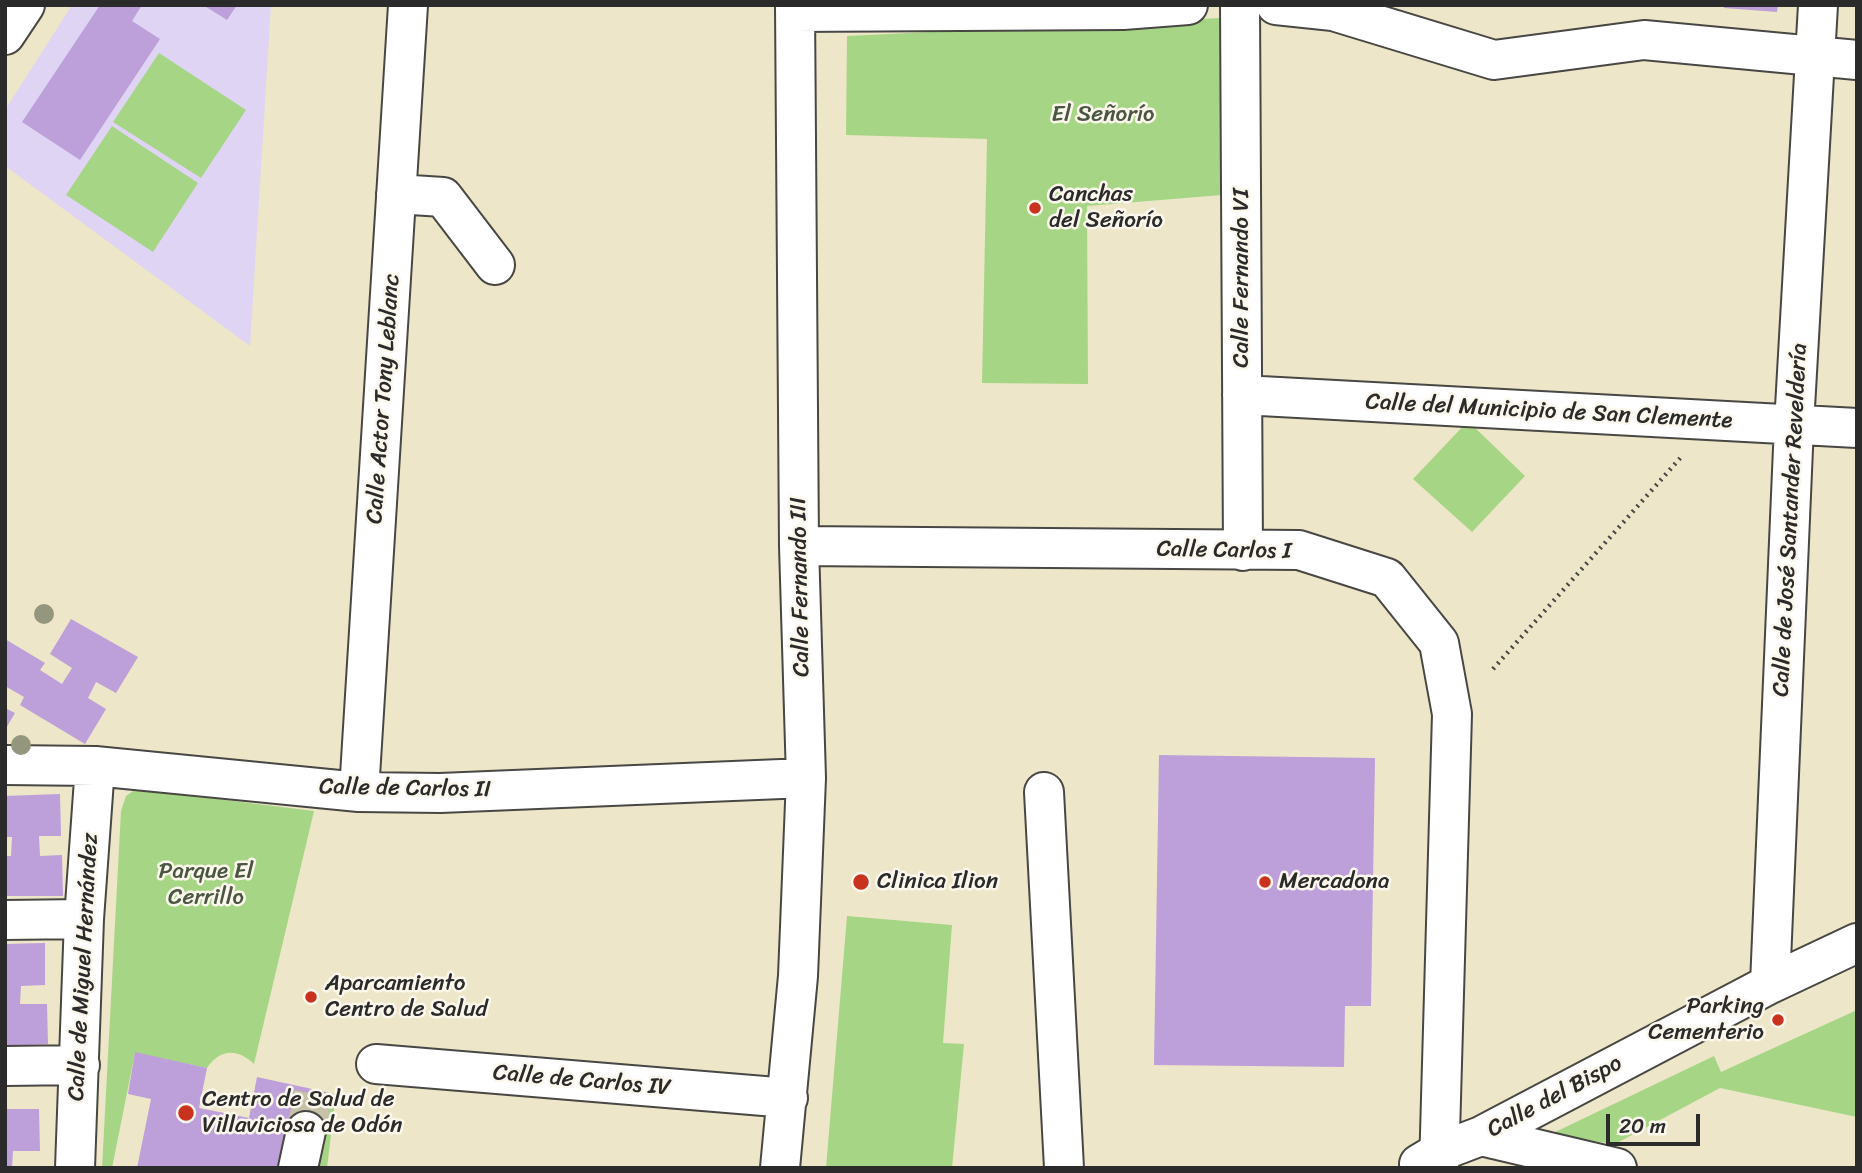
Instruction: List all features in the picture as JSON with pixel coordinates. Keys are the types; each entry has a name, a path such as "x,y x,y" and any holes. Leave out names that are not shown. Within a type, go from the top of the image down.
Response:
{"street":[{"path":"5,35 24,5"},
{"name":"Calle Actor Tony Leblanc","path":"359,792 408,5"},
{"path":"795,9 1123,8 1188,5"},
{"name":"Calle Fernando VI","path":"1240,5 1243,551"},
{"path":"1276,5 1333,11 1494,60 1644,40 1857,60"},
{"name":"Calle de José Santander Reveldería","path":"1770,985 1794,425 1818,5"},
{"name":"Calle Fernando III","path":"779,1168 798,976 806,778 799,547 795,9"},
{"path":"397,194 443,197 495,265"},
{"name":"Calle del Municipio de San Clemente","path":"1242,395 1857,428"},
{"name":"Calle Carlos I","path":"799,547 1299,550 1387,578 1439,643 1452,713 1430,1162"},
{"name":"Calle de Carlos II","path":"5,765 95,766 359,792 440,793 806,778"},
{"name":"Calle de Miguel Hernández","path":"75,1168 84,919 95,766"},
{"path":"1044,792 1065,1168"},
{"path":"5,920 84,919"},
{"name":"Calle del Bispo","path":"1430,1162 1770,985 1857,943"},
{"name":"Calle de Carlos IV","path":"376,1064 788,1098"},
{"path":"5,1066 80,1065"},
{"path":"298,1168 306,1131"},
{"path":"1481,1136 1617,1168"}],"path":[{"path":"1493,669 1682,455"}],"shaded area":[{"path":"72,5 271,5 250,346 5,166 5,110"}],"green space":[{"name":"El Señorío","path":"1220,18 1222,195 1087,206 1088,384 982,383 987,139 846,135 847,36"},
{"path":"159,53 246,110 201,178 113,122"},
{"path":"112,126 198,183 153,252 66,195"},
{"path":"1468,421 1525,476 1472,532 1413,479"},
{"name":"Parque El Cerrillo","path":"136,789 314,811 254,1064 235,1053 217,1057 207,1068 135,1053 112,1168 102,1168 121,811 126,796"},
{"path":"847,916 952,925 943,1043 964,1044 952,1168 826,1168"},
{"path":"1857,1010 1857,1117 1720,1088 1615,1144 1549,1135 1714,1056 1721,1072"},
{"path":"326,1092 336,1094 327,1168 311,1168"}],"building":[{"path":"100,5 142,5 132,21 160,39 80,160 22,122"},
{"path":"203,5 237,5 227,20"},
{"path":"1724,5 1778,5 1777,12 1724,8"},
{"path":"71,619 138,657 116,693 96,682 88,698 106,709 85,744 20,705 24,697 5,686 5,639 45,663 40,670 62,684 72,668 50,654"},
{"path":"5,708 15,713 5,730"},
{"name":"Mercadona","path":"1159,755 1375,758 1371,1006 1345,1006 1344,1067 1154,1065"},
{"path":"60,794 61,836 39,836 40,856 62,855 63,896 5,896 5,856 11,856 12,837 5,837 5,796"},
{"path":"45,943 45,985 21,986 20,1004 47,1004 48,1044 5,1046 5,944"},
{"name":"Centro de Salud de Villaviciosa de Odón","path":"135,1052 207,1068 199,1108 249,1118 257,1077 326,1092 318,1133 285,1168 137,1168 151,1099 128,1094"},
{"path":"5,1109 39,1109 40,1151 13,1151 12,1168 5,1168"}],"tunnel":[{"path":"306,1131 314,1089"}],"place":[{"name":"Canchas del Señorío","path":"1035,208"},
{"name":"Clinica Ilion","path":"861,882"},
{"name":"Mercadona","path":"1265,882"},
{"name":"Aparcamiento Centro de Salud","path":"311,997"},
{"name":"Parking Cementerio","path":"1778,1020"},
{"name":"Centro de Salud de Villaviciosa de Odón","path":"186,1113"}]}
